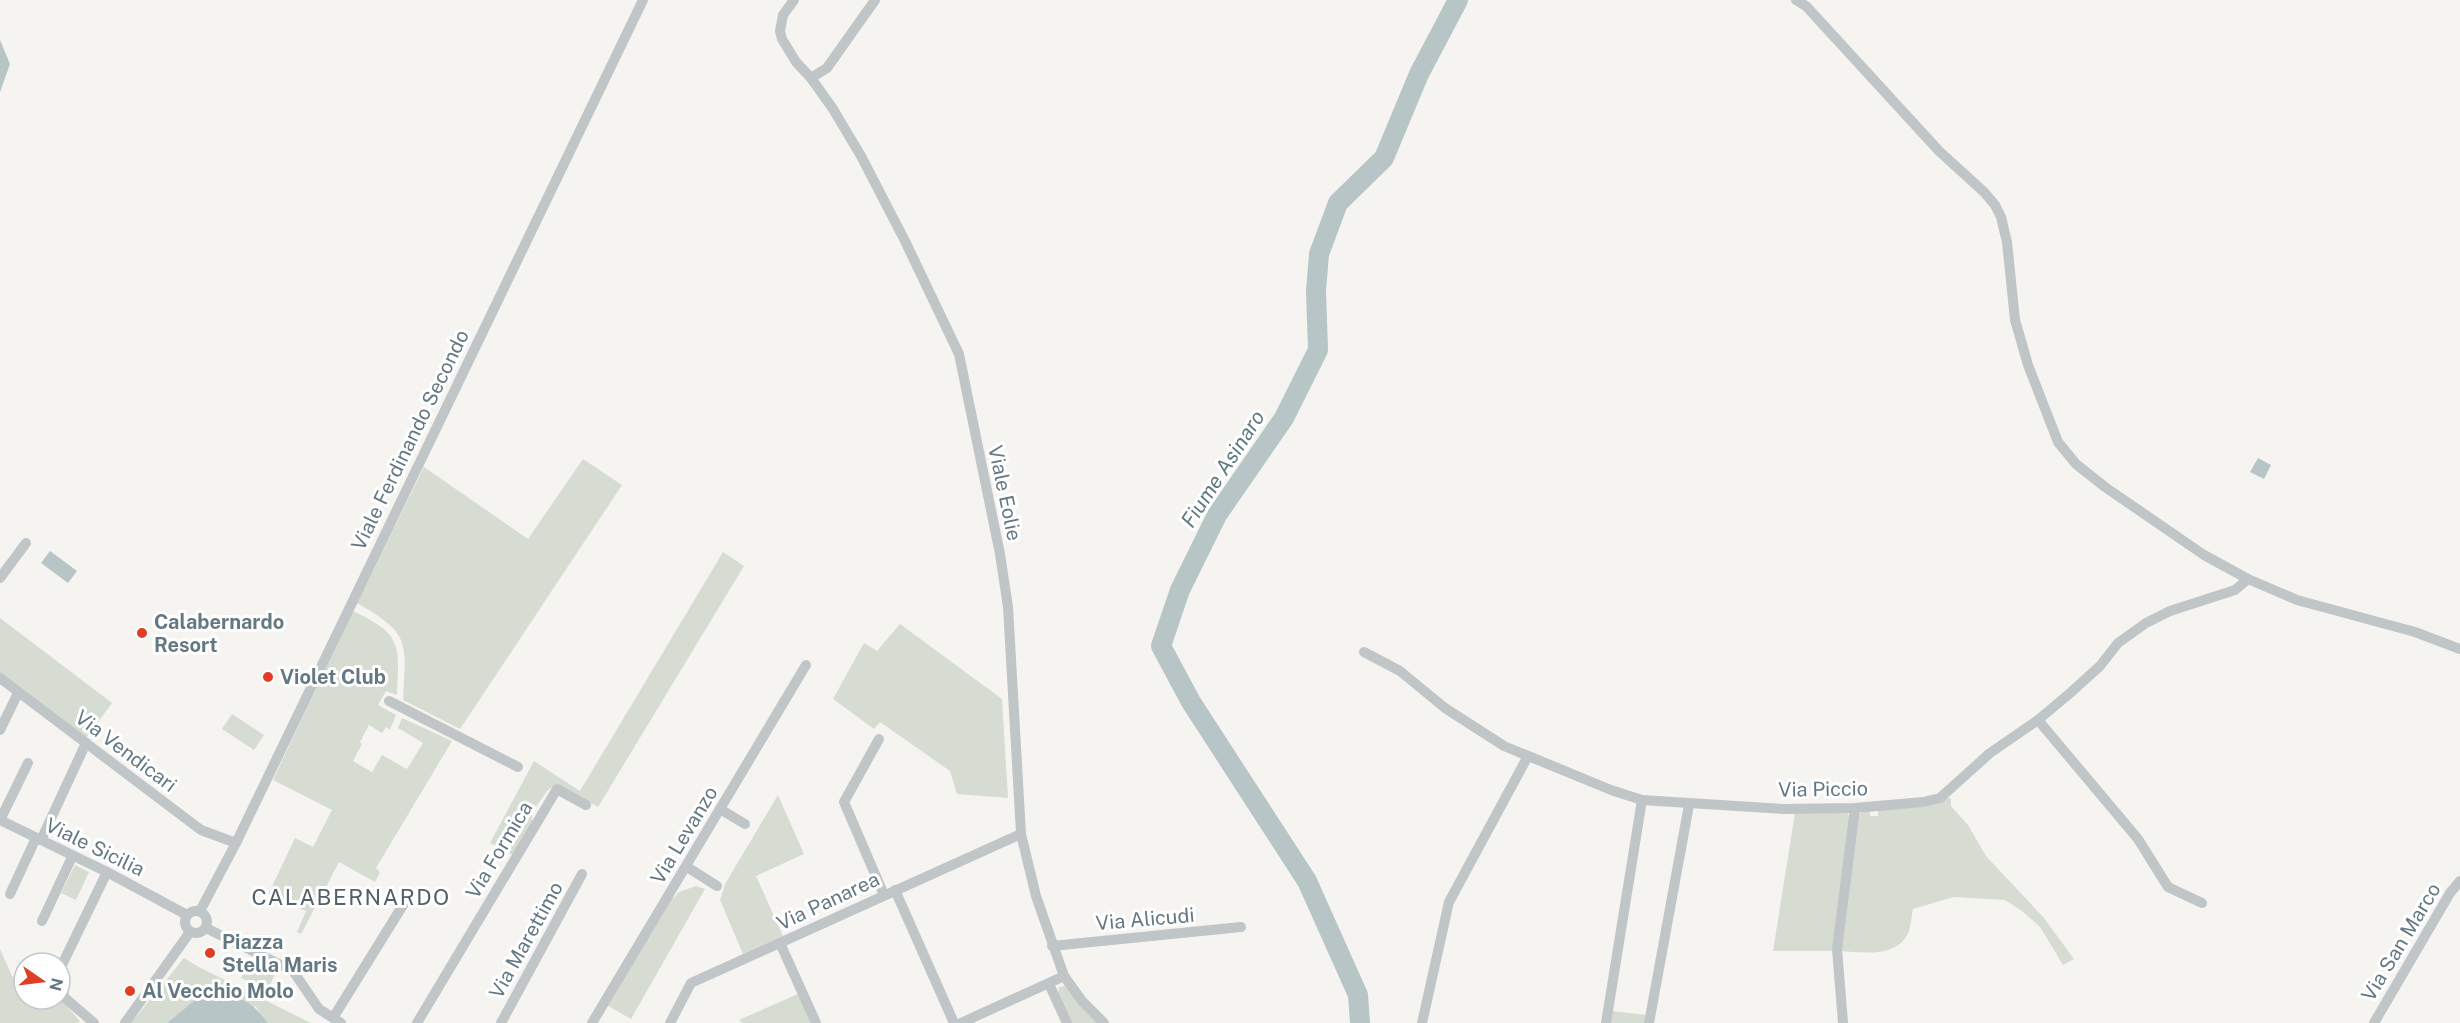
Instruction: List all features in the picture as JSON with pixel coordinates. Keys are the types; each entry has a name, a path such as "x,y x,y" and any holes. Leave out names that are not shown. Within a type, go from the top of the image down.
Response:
{"street":[{"name":"Viale Ferdinando Secondo","path":"200,911 210,896 236,843 643,0"},
{"name":"Viale Eolie","path":"794,0 783,15 780,31 782,39 796,62 811,78 833,109 861,156 959,354 1000,554 1008,607 1021,834 1036,896 1052,946 1065,976 1082,1001 1104,1023"},
{"path":"811,78 827,68 875,0"},
{"path":"1796,0 1806,6 1939,152 1984,192 1995,205 2001,217 2007,242 2015,320 2028,365 2058,442 2066,453 2105,487 2204,555 2248,579 2298,600 2415,633 2460,649"},
{"path":"0,578 26,543"},
{"name":"Via Piccio","path":"1364,652 1400,671 1445,708 1504,746 1642,800 1689,805 1783,809 1855,808 1923,802 1940,798 1990,753 2038,720 2100,666 2118,643 2146,623 2170,611 2235,590 2248,579"},
{"name":"Via Levanzo","path":"591,1023 687,867 806,665"},
{"name":"Via Vendicari","path":"0,678 201,830 236,843"},
{"path":"0,730 18,693"},
{"path":"389,700 518,767"},
{"path":"2038,720 2138,838 2168,887 2202,903"},
{"path":"879,739 844,802 884,895"},
{"path":"10,894 86,743"},
{"path":"1422,1023 1449,902 1528,756"},
{"path":"0,820 28,763"},
{"name":"Via Formica","path":"417,1023 557,789 586,806"},
{"path":"1606,1023 1642,800"},
{"path":"1649,1023 1689,805"},
{"path":"1843,1023 1837,949 1855,808"},
{"path":"720,809 745,824"},
{"name":"Viale Sicilia","path":"0,820 107,872 187,915"},
{"name":"Via Panarea","path":"670,1023 692,983 1021,834"},
{"path":"42,921 72,856"},
{"path":"687,867 717,886"},
{"path":"69,951 107,872"},
{"name":"Via Marettimo","path":"501,1023 582,874"},
{"name":"Via San Marco","path":"2374,1023 2450,893 2460,881"},
{"path":"895,890 954,1023"},
{"path":"206,928 293,971 319,1009 337,1018 408,897"},
{"path":"190,932 185,924 187,915 193,911 200,911 206,916 206,928"},
{"name":"Via Alicudi","path":"1052,946 1241,927"},
{"path":"190,932 201,932 206,928"},
{"path":"125,1023 190,932"},
{"path":"780,943 816,1023"},
{"path":"961,1023 1065,976"},
{"path":"1049,984 1067,1023"},
{"path":"72,1004 94,1023"}],"shaded area":[{"path":"0,40 10,64 0,92"},
{"path":"2258,458 2271,465 2264,479 2250,472"},
{"path":"583,459 622,485 460,729 403,700 405,664 401,641 387,623 357,603 424,467 528,539"},
{"path":"50,551 77,571 68,583 41,563"},
{"path":"723,552 744,566 598,807 557,784 548,790 532,812 532,823 513,855 490,843 534,761 580,791"},
{"path":"353,611 381,627 389,635 397,652 398,664 397,695 386,691 378,705 396,715 390,730 386,727 382,733 369,725 353,761 372,772 382,755 407,769 423,743 398,728 402,718 452,741 376,868 380,872 375,882 339,862 301,934 297,932 306,911 268,895 295,838 313,847 332,810 273,780"},
{"path":"0,618 112,703 86,738 0,674"},
{"path":"900,624 1002,699 1008,798 957,794 950,771 880,722 874,729 833,699 864,643 877,651"},
{"path":"232,714 264,735 254,750 222,729"},
{"path":"778,795 804,854 756,876 783,936 743,954 720,900 725,884"},
{"path":"1951,798 1951,806 1968,825 1986,856 2044,918 2074,959 2063,965 2040,927 2005,900 1954,897 1913,909 1908,934 1900,944 1893,948 1866,953 1840,951 1859,814 1869,809 1870,816 1878,816 1878,809"},
{"path":"1847,812 1850,819 1834,951 1773,951 1795,813"},
{"path":"75,865 89,872 76,900 61,893"},
{"path":"696,886 705,889 631,1019 608,1006 667,904 679,892"},
{"path":"0,949 12,976 12,1011 71,1011 80,1021 78,1023 0,1023"},
{"path":"184,958 311,1023 268,1023 256,1007 201,995 167,1023 131,1023"},
{"path":"249,961 275,974 267,991 241,978"},
{"path":"1064,986 1099,1023 1071,1023 1058,994 1059,987"},
{"path":"798,994 811,1023 743,1023 739,1020"},
{"path":"201,995 239,999 253,1006 268,1023 167,1023"},
{"path":"1611,1011 1648,1015 1646,1023 1609,1023"}],"waterway":[{"name":"Fiume Asinaro","path":"1360,1023 1358,995 1307,881 1191,702 1161,646 1180,590 1217,515 1284,418 1318,350 1316,291 1319,254 1338,203 1384,158 1419,74 1458,0"}],"place":[{"name":"Calabernardo Resort","path":"142,633"},
{"name":"Violet Club","path":"268,677"},
{"name":"Piazza Stella Maris","path":"210,953"},
{"name":"Al Vecchio Molo","path":"130,991"}],"district":[{"name":"CALABERNARDO","path":"351,897"}]}
